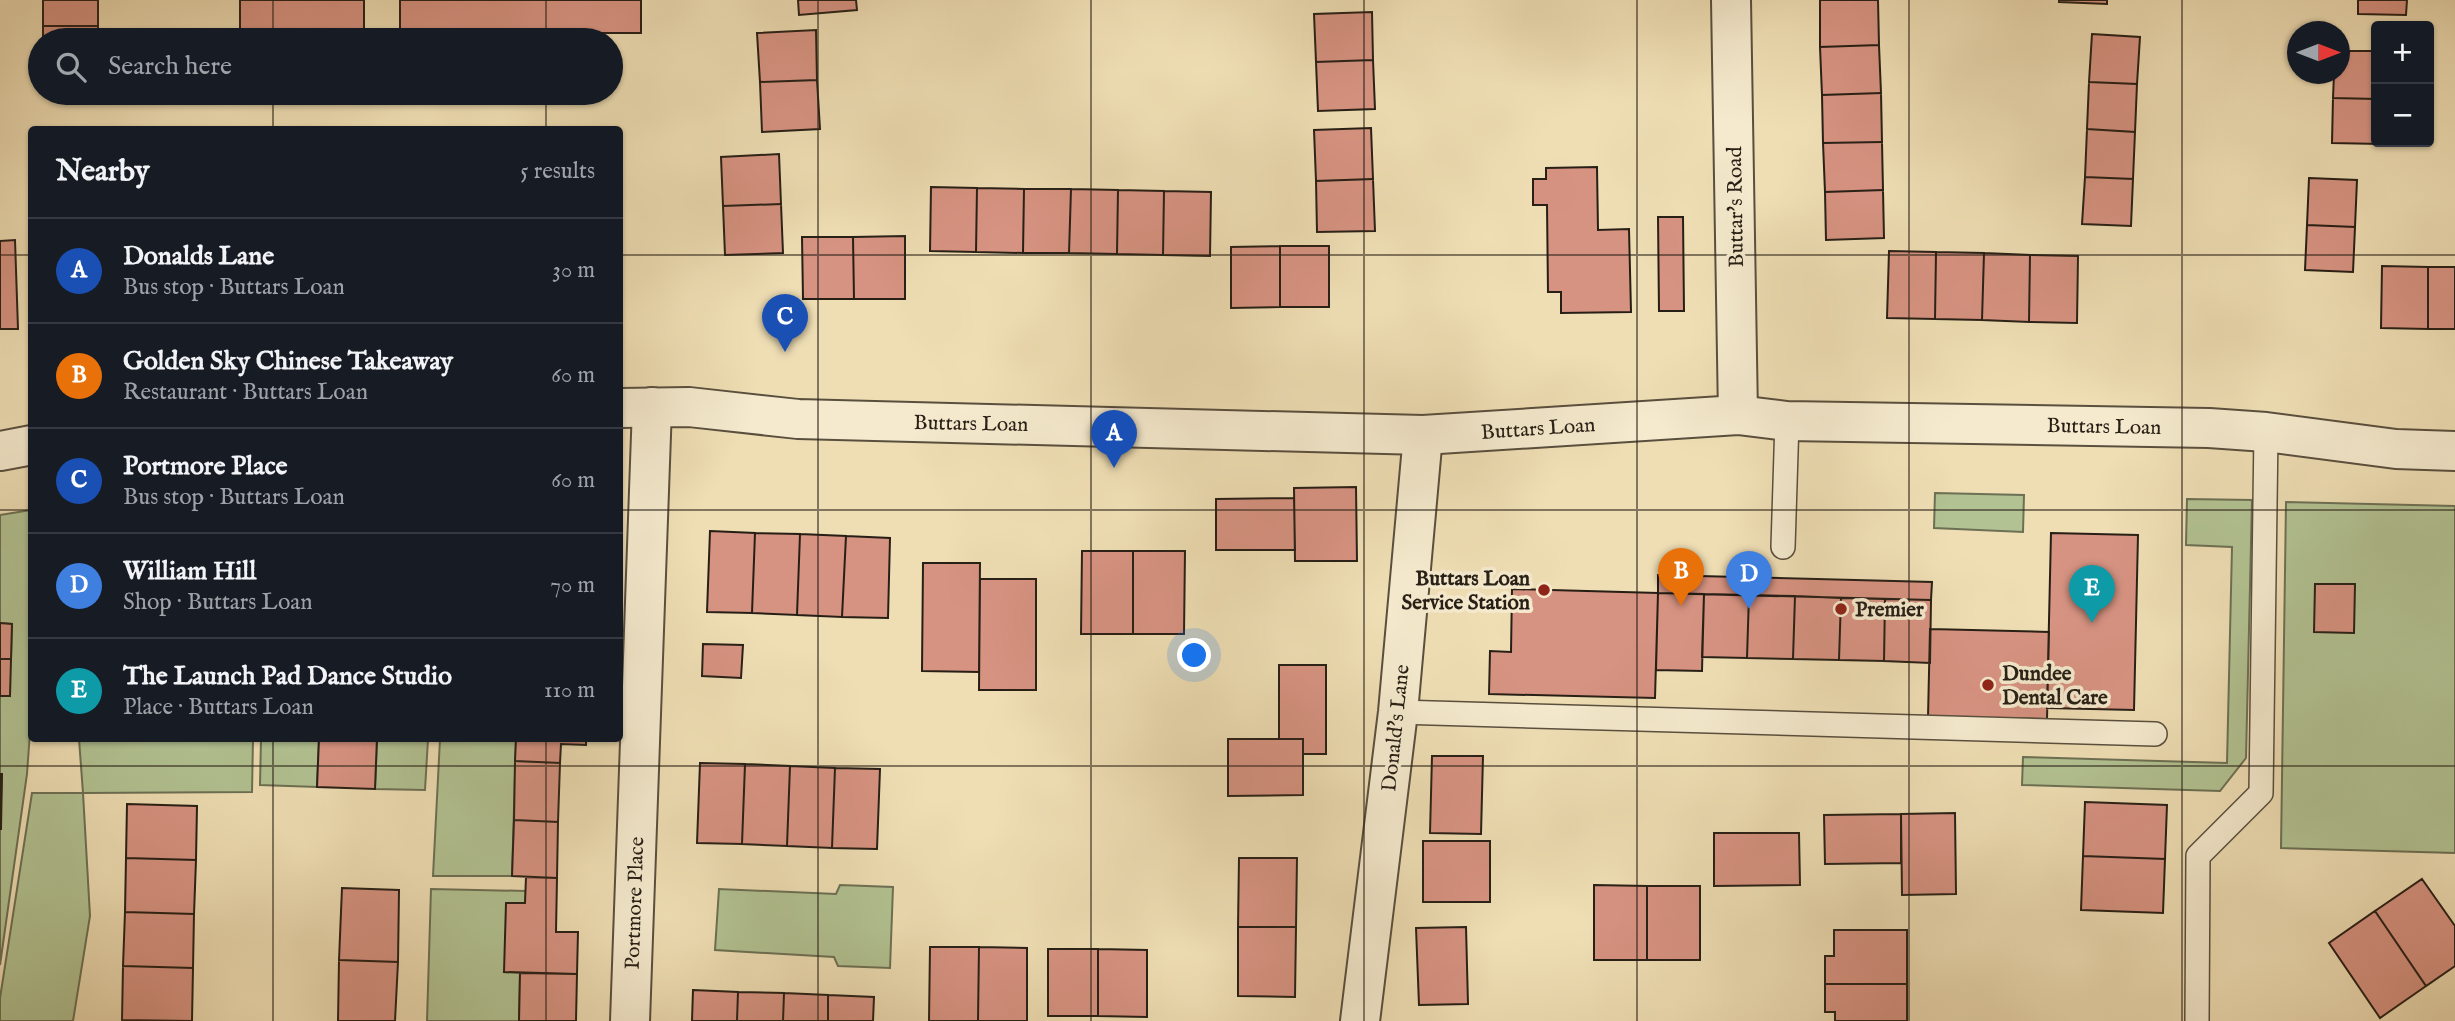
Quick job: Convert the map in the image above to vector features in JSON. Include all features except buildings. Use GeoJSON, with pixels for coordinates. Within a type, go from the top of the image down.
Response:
{"type":"FeatureCollection","features":[{"type":"Feature","properties":{"kind":"street","name":"Buttar's Road"},"geometry":{"type":"LineString","coordinates":[[1731,0],[1738,415]]}},
{"type":"Feature","properties":{"kind":"street","name":"Buttars Loan"},"geometry":{"type":"LineString","coordinates":[[636,407],[689,407],[798,419],[1423,435],[1738,415],[1787,421],[2197,428],[2266,432],[2396,449],[2455,451]]}},
{"type":"Feature","properties":{"kind":"street","name":"Portmore Place"},"geometry":{"type":"LineString","coordinates":[[630,1021],[636,407]]}},
{"type":"Feature","properties":{"kind":"street","name":"Donald's Lane"},"geometry":{"type":"LineString","coordinates":[[1360,1021],[1398,712],[1423,435]]}},
{"type":"Feature","properties":{"kind":"street"},"geometry":{"type":"LineString","coordinates":[[0,451],[28,445]]}},
{"type":"Feature","properties":{"kind":"lane"},"geometry":{"type":"LineString","coordinates":[[1783,547],[1787,421]]}},
{"type":"Feature","properties":{"kind":"lane"},"geometry":{"type":"LineString","coordinates":[[2197,1021],[2198,856],[2261,793],[2266,432]]}},
{"type":"Feature","properties":{"kind":"lane"},"geometry":{"type":"LineString","coordinates":[[1398,712],[2154,734]]}},
{"type":"Feature","properties":{"kind":"green space"},"geometry":{"type":"Polygon","coordinates":[[[1935,493],[2024,495],[2023,532],[1934,528],[1935,493]]]}},
{"type":"Feature","properties":{"kind":"green space"},"geometry":{"type":"Polygon","coordinates":[[[2187,499],[2252,500],[2246,758],[2220,791],[2022,785],[2023,757],[2227,763],[2232,547],[2186,545],[2187,499]]]}},
{"type":"Feature","properties":{"kind":"green space"},"geometry":{"type":"Polygon","coordinates":[[[2286,502],[2455,506],[2455,853],[2281,848],[2286,502]]]}},
{"type":"Feature","properties":{"kind":"green space"},"geometry":{"type":"Polygon","coordinates":[[[28,510],[29,742],[0,965],[0,696],[11,659],[12,624],[0,623],[0,515],[28,510]]]}},
{"type":"Feature","properties":{"kind":"green space"},"geometry":{"type":"Polygon","coordinates":[[[79,742],[253,742],[252,792],[83,793],[79,742]]]}},
{"type":"Feature","properties":{"kind":"green space"},"geometry":{"type":"Polygon","coordinates":[[[261,742],[319,742],[317,787],[260,785],[261,742]]]}},
{"type":"Feature","properties":{"kind":"green space"},"geometry":{"type":"Polygon","coordinates":[[[377,742],[428,742],[425,790],[375,789],[377,742]]]}},
{"type":"Feature","properties":{"kind":"green space"},"geometry":{"type":"Polygon","coordinates":[[[440,742],[516,742],[512,876],[433,876],[440,742]]]}},
{"type":"Feature","properties":{"kind":"green space"},"geometry":{"type":"Polygon","coordinates":[[[32,793],[83,793],[90,916],[73,1021],[0,1021],[0,998],[32,793]]]}},
{"type":"Feature","properties":{"kind":"green space"},"geometry":{"type":"Polygon","coordinates":[[[840,885],[893,887],[890,968],[838,966],[834,957],[715,950],[719,889],[836,894],[840,885]]]}},
{"type":"Feature","properties":{"kind":"green space"},"geometry":{"type":"Polygon","coordinates":[[[431,889],[526,891],[525,903],[504,972],[520,973],[519,1021],[427,1021],[431,889]]]}},
{"type":"Feature","properties":{"kind":"place","name":"Portmore Place"},"geometry":{"type":"Point","coordinates":[785,352]}},
{"type":"Feature","properties":{"kind":"place","name":"Donalds Lane"},"geometry":{"type":"Point","coordinates":[1114,468]}},
{"type":"Feature","properties":{"kind":"place","name":"Buttars Loan Service Station"},"geometry":{"type":"Point","coordinates":[1544,590]}},
{"type":"Feature","properties":{"kind":"place","name":"Golden Sky Chinese Takeaway"},"geometry":{"type":"Point","coordinates":[1681,606]}},
{"type":"Feature","properties":{"kind":"place","name":"William Hill"},"geometry":{"type":"Point","coordinates":[1749,609]}},
{"type":"Feature","properties":{"kind":"place","name":"Premier"},"geometry":{"type":"Point","coordinates":[1841,609]}},
{"type":"Feature","properties":{"kind":"place","name":"The Launch Pad Dance Studio"},"geometry":{"type":"Point","coordinates":[2092,623]}},
{"type":"Feature","properties":{"kind":"place","name":"Dundee Dental Care"},"geometry":{"type":"Point","coordinates":[1988,685]}}]}
